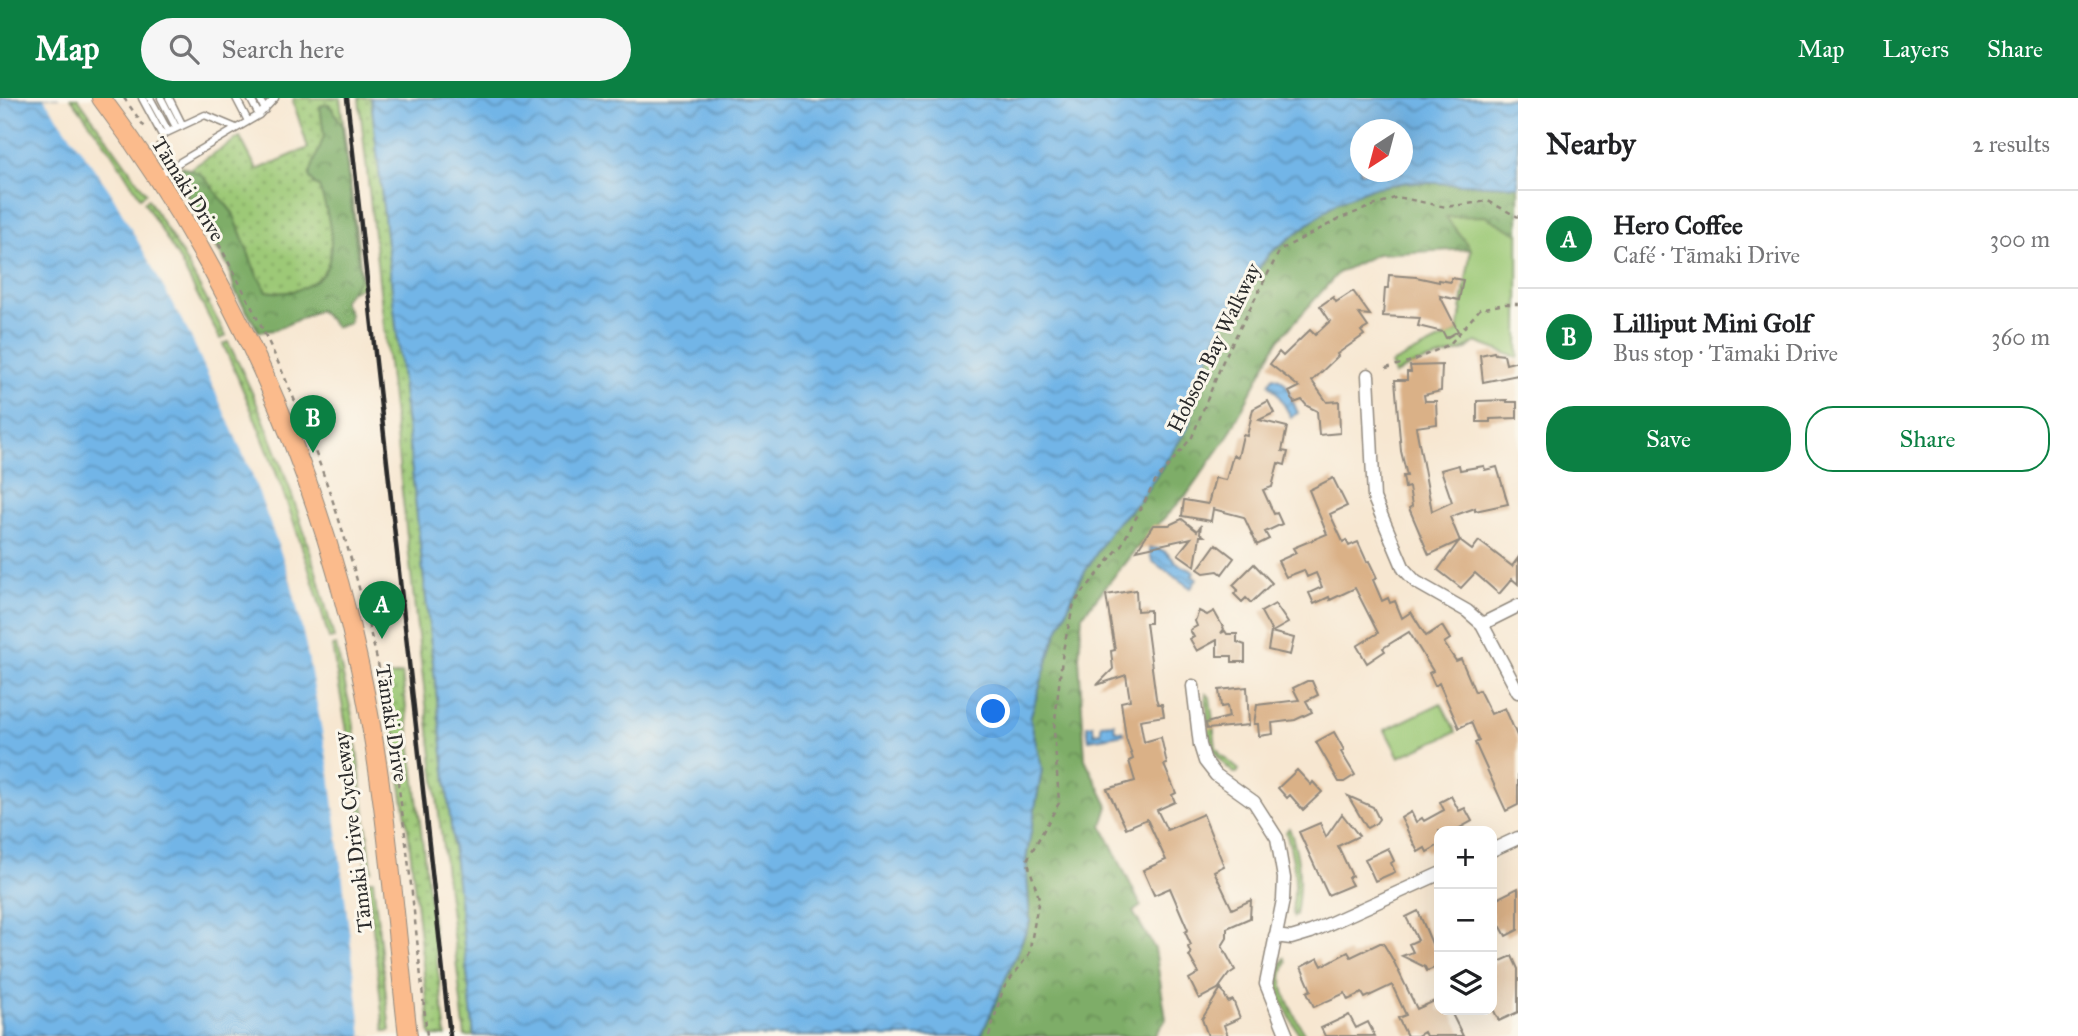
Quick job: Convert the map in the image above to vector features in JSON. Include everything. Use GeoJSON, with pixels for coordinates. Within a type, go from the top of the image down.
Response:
{"type":"FeatureCollection","features":[{"type":"Feature","properties":{"kind":"main road","name":"Tāmaki Drive"},"geometry":{"type":"LineString","coordinates":[[101,98],[156,176],[225,296],[270,388],[312,495],[341,586],[377,758],[408,1036]]}},
{"type":"Feature","properties":{"kind":"street"},"geometry":{"type":"LineString","coordinates":[[1368,375],[1374,498],[1404,569],[1416,582],[1467,611],[1482,624],[1518,692]]}},
{"type":"Feature","properties":{"kind":"street"},"geometry":{"type":"LineString","coordinates":[[1482,624],[1518,606]]}},
{"type":"Feature","properties":{"kind":"street"},"geometry":{"type":"LineString","coordinates":[[1193,686],[1199,745],[1205,761],[1216,775],[1254,802],[1277,838],[1284,889],[1266,984],[1287,1036]]}},
{"type":"Feature","properties":{"kind":"street"},"geometry":{"type":"LineString","coordinates":[[1497,848],[1518,838]]}},
{"type":"Feature","properties":{"kind":"street"},"geometry":{"type":"LineString","coordinates":[[1275,936],[1291,937],[1311,932],[1434,876]]}},
{"type":"Feature","properties":{"kind":"lane"},"geometry":{"type":"LineString","coordinates":[[142,98],[165,133]]}},
{"type":"Feature","properties":{"kind":"lane"},"geometry":{"type":"LineString","coordinates":[[150,98],[165,133]]}},
{"type":"Feature","properties":{"kind":"lane"},"geometry":{"type":"LineString","coordinates":[[161,98],[179,126]]}},
{"type":"Feature","properties":{"kind":"lane"},"geometry":{"type":"LineString","coordinates":[[169,98],[179,126]]}},
{"type":"Feature","properties":{"kind":"lane"},"geometry":{"type":"LineString","coordinates":[[236,98],[248,121]]}},
{"type":"Feature","properties":{"kind":"lane"},"geometry":{"type":"LineString","coordinates":[[250,98],[262,112]]}},
{"type":"Feature","properties":{"kind":"lane"},"geometry":{"type":"LineString","coordinates":[[259,98],[262,112]]}},
{"type":"Feature","properties":{"kind":"lane"},"geometry":{"type":"LineString","coordinates":[[156,176],[262,112],[275,98]]}},
{"type":"Feature","properties":{"kind":"lane"},"geometry":{"type":"LineString","coordinates":[[165,133],[205,115],[236,128]]}},
{"type":"Feature","properties":{"kind":"path","name":"Hobson Bay Walkway"},"geometry":{"type":"LineString","coordinates":[[989,1036],[1003,989],[1029,954],[1039,898],[1027,860],[1059,803],[1054,729],[1063,650],[1074,603],[1122,544],[1155,482],[1192,437],[1223,361],[1280,250],[1341,218],[1397,197],[1446,207],[1488,201],[1518,217]]}},
{"type":"Feature","properties":{"kind":"path"},"geometry":{"type":"LineString","coordinates":[[1387,368],[1412,361],[1450,344],[1480,309],[1518,304]]}},
{"type":"Feature","properties":{"kind":"green space"},"geometry":{"type":"Polygon","coordinates":[[[71,98],[78,98],[146,193],[140,197],[110,150],[71,98]]]}},
{"type":"Feature","properties":{"kind":"green space"},"geometry":{"type":"Polygon","coordinates":[[[294,98],[340,98],[363,286],[267,330],[182,174],[240,137],[257,170],[308,148],[294,98]]]}},
{"type":"Feature","properties":{"kind":"green space"},"geometry":{"type":"Polygon","coordinates":[[[359,98],[371,98],[474,1036],[465,1036],[359,98]]]}},
{"type":"Feature","properties":{"kind":"green space"},"geometry":{"type":"Polygon","coordinates":[[[329,104],[342,125],[360,278],[343,301],[350,314],[349,323],[336,327],[319,310],[275,330],[259,332],[235,291],[229,268],[176,181],[182,166],[202,175],[233,213],[256,273],[267,291],[289,292],[305,287],[323,274],[330,254],[326,208],[319,187],[309,176],[324,136],[320,106],[329,104]]]}},
{"type":"Feature","properties":{"kind":"green space"},"geometry":{"type":"Polygon","coordinates":[[[1407,182],[1518,186],[1518,357],[1476,342],[1466,350],[1436,358],[1433,345],[1458,331],[1471,249],[1377,254],[1338,273],[1277,342],[1227,438],[1188,493],[1144,539],[1082,616],[1079,657],[1085,759],[1108,806],[1102,826],[1141,906],[1133,912],[1155,949],[1166,1019],[1155,1036],[981,1036],[1030,922],[1026,860],[1042,769],[1030,718],[1053,643],[1078,583],[1112,528],[1139,501],[1188,428],[1212,344],[1233,305],[1269,254],[1337,202],[1371,188],[1407,182]]]}},
{"type":"Feature","properties":{"kind":"green space"},"geometry":{"type":"Polygon","coordinates":[[[148,199],[183,256],[226,336],[220,339],[179,259],[144,202],[148,199]]]}},
{"type":"Feature","properties":{"kind":"green space"},"geometry":{"type":"Polygon","coordinates":[[[1485,216],[1518,234],[1518,358],[1476,342],[1456,352],[1415,364],[1394,375],[1391,364],[1458,331],[1471,249],[1446,217],[1485,216]]]}},
{"type":"Feature","properties":{"kind":"green space"},"geometry":{"type":"Polygon","coordinates":[[[228,342],[276,450],[313,562],[334,638],[329,639],[282,489],[223,344],[228,342]]]}},
{"type":"Feature","properties":{"kind":"green space"},"geometry":{"type":"Polygon","coordinates":[[[336,645],[353,720],[372,870],[367,871],[358,794],[332,646],[336,645]]]}},
{"type":"Feature","properties":{"kind":"green space"},"geometry":{"type":"Polygon","coordinates":[[[402,674],[446,1036],[431,1036],[408,829],[384,677],[402,674]]]}},
{"type":"Feature","properties":{"kind":"green space"},"geometry":{"type":"Polygon","coordinates":[[[1206,694],[1210,697],[1216,747],[1220,754],[1239,770],[1237,773],[1224,764],[1212,747],[1206,694]]]}},
{"type":"Feature","properties":{"kind":"green space"},"geometry":{"type":"Polygon","coordinates":[[[1441,703],[1456,732],[1399,757],[1385,730],[1441,703]]]}},
{"type":"Feature","properties":{"kind":"green space"},"geometry":{"type":"Polygon","coordinates":[[[1289,828],[1299,871],[1298,904],[1294,917],[1294,870],[1286,832],[1289,828]]]}},
{"type":"Feature","properties":{"kind":"green space"},"geometry":{"type":"Polygon","coordinates":[[[368,880],[373,880],[390,1031],[384,1031],[368,880]]]}},
{"type":"Feature","properties":{"kind":"green space"},"geometry":{"type":"Polygon","coordinates":[[[1285,958],[1287,962],[1283,971],[1283,989],[1305,1035],[1302,1036],[1280,996],[1277,976],[1285,958]]]}},
{"type":"Feature","properties":{"kind":"water"},"geometry":{"type":"Polygon","coordinates":[[[0,98],[59,98],[231,394],[328,695],[371,1036],[0,1036],[0,98]]]}},
{"type":"Feature","properties":{"kind":"water"},"geometry":{"type":"Polygon","coordinates":[[[371,98],[1518,98],[1518,186],[1407,182],[1371,188],[1337,202],[1269,254],[1233,305],[1212,344],[1188,428],[1139,501],[1112,528],[1078,583],[1053,643],[1030,718],[1042,769],[1026,860],[1030,922],[981,1036],[474,1036],[371,98]]]}},
{"type":"Feature","properties":{"kind":"water"},"geometry":{"type":"Polygon","coordinates":[[[1273,377],[1287,386],[1298,413],[1291,417],[1269,384],[1273,377]]]}},
{"type":"Feature","properties":{"kind":"water"},"geometry":{"type":"Polygon","coordinates":[[[1149,548],[1164,551],[1178,564],[1194,572],[1192,576],[1197,579],[1191,588],[1152,561],[1149,548]]]}},
{"type":"Feature","properties":{"kind":"water"},"geometry":{"type":"Polygon","coordinates":[[[1114,723],[1115,731],[1123,731],[1124,734],[1089,740],[1087,726],[1093,725],[1094,733],[1101,732],[1101,724],[1114,723]]]}},
{"type":"Feature","properties":{"kind":"pier"},"geometry":{"type":"Polygon","coordinates":[[[44,98],[61,98],[110,166],[190,304],[234,393],[275,492],[302,576],[332,695],[374,1036],[362,1036],[330,774],[306,646],[282,556],[251,472],[191,337],[110,191],[44,98]]]}},
{"type":"Feature","properties":{"kind":"building"},"geometry":{"type":"Polygon","coordinates":[[[1389,275],[1439,282],[1451,282],[1451,278],[1463,280],[1459,300],[1440,296],[1458,331],[1446,338],[1443,332],[1418,326],[1420,318],[1383,316],[1389,275]]]}},
{"type":"Feature","properties":{"kind":"building"},"geometry":{"type":"Polygon","coordinates":[[[1353,291],[1370,315],[1359,314],[1368,327],[1361,331],[1364,335],[1337,354],[1312,381],[1327,402],[1339,401],[1340,433],[1319,435],[1317,411],[1302,400],[1294,403],[1289,392],[1299,387],[1270,364],[1279,352],[1283,356],[1310,330],[1315,335],[1330,321],[1320,306],[1333,297],[1336,302],[1353,291]]]}},
{"type":"Feature","properties":{"kind":"building"},"geometry":{"type":"Polygon","coordinates":[[[1494,352],[1504,355],[1506,364],[1518,361],[1518,375],[1483,382],[1480,355],[1494,352]]]}},
{"type":"Feature","properties":{"kind":"building"},"geometry":{"type":"Polygon","coordinates":[[[1442,365],[1441,391],[1424,395],[1425,401],[1436,401],[1437,424],[1416,427],[1432,511],[1452,502],[1441,470],[1459,465],[1460,470],[1497,467],[1508,504],[1475,511],[1475,508],[1450,517],[1460,541],[1472,550],[1479,541],[1512,566],[1518,558],[1518,584],[1512,579],[1499,594],[1475,573],[1461,588],[1438,570],[1459,541],[1429,555],[1409,508],[1412,506],[1409,487],[1405,488],[1403,476],[1407,476],[1401,451],[1395,380],[1407,380],[1407,372],[1411,372],[1410,366],[1442,365]]]}},
{"type":"Feature","properties":{"kind":"building"},"geometry":{"type":"Polygon","coordinates":[[[1268,401],[1274,413],[1259,420],[1287,427],[1282,451],[1288,452],[1285,465],[1278,463],[1272,487],[1263,490],[1274,514],[1277,513],[1282,524],[1265,532],[1269,539],[1257,545],[1244,517],[1213,509],[1211,521],[1182,516],[1184,500],[1208,504],[1215,478],[1226,480],[1233,455],[1238,457],[1243,435],[1247,436],[1253,409],[1268,401]]]}},
{"type":"Feature","properties":{"kind":"building"},"geometry":{"type":"Polygon","coordinates":[[[1477,401],[1517,402],[1517,418],[1477,422],[1477,401]]]}},
{"type":"Feature","properties":{"kind":"building"},"geometry":{"type":"Polygon","coordinates":[[[1333,478],[1347,506],[1330,514],[1343,542],[1346,540],[1349,546],[1358,542],[1377,578],[1373,580],[1382,601],[1388,598],[1390,603],[1395,601],[1402,618],[1411,612],[1426,636],[1442,626],[1450,639],[1444,643],[1456,661],[1461,659],[1475,692],[1479,690],[1491,714],[1505,708],[1518,738],[1518,805],[1506,811],[1475,743],[1479,741],[1471,722],[1459,728],[1439,683],[1435,686],[1429,673],[1433,671],[1409,632],[1383,648],[1385,651],[1367,663],[1357,646],[1378,633],[1355,588],[1314,604],[1309,593],[1322,587],[1316,573],[1307,577],[1304,570],[1286,577],[1278,561],[1296,553],[1293,548],[1327,534],[1309,490],[1333,478]]]}},
{"type":"Feature","properties":{"kind":"building"},"geometry":{"type":"Polygon","coordinates":[[[1182,519],[1197,531],[1201,525],[1200,533],[1204,536],[1200,536],[1195,566],[1178,554],[1191,538],[1137,550],[1153,525],[1169,525],[1182,519]]]}},
{"type":"Feature","properties":{"kind":"building"},"geometry":{"type":"Polygon","coordinates":[[[1216,544],[1234,558],[1222,574],[1218,571],[1204,573],[1198,569],[1216,544]]]}},
{"type":"Feature","properties":{"kind":"building"},"geometry":{"type":"Polygon","coordinates":[[[1254,564],[1272,583],[1251,603],[1246,598],[1242,602],[1234,594],[1238,590],[1233,585],[1254,564]]]}},
{"type":"Feature","properties":{"kind":"building"},"geometry":{"type":"Polygon","coordinates":[[[1136,590],[1137,611],[1150,610],[1150,623],[1146,623],[1156,698],[1158,704],[1162,704],[1164,716],[1140,720],[1144,742],[1161,737],[1167,764],[1164,765],[1176,793],[1172,795],[1175,802],[1157,810],[1167,830],[1203,814],[1224,866],[1214,871],[1232,909],[1251,900],[1250,918],[1227,928],[1227,938],[1222,946],[1235,970],[1218,989],[1199,999],[1189,979],[1199,973],[1189,956],[1191,954],[1188,947],[1191,945],[1185,932],[1188,930],[1170,888],[1154,895],[1143,870],[1166,860],[1147,819],[1126,828],[1107,789],[1135,781],[1129,761],[1133,759],[1126,738],[1121,702],[1130,700],[1126,675],[1097,685],[1113,669],[1111,651],[1115,650],[1106,595],[1136,590]]]}},
{"type":"Feature","properties":{"kind":"building"},"geometry":{"type":"Polygon","coordinates":[[[1275,604],[1288,623],[1272,632],[1261,612],[1275,604]]]}},
{"type":"Feature","properties":{"kind":"building"},"geometry":{"type":"Polygon","coordinates":[[[1199,611],[1207,615],[1214,611],[1224,629],[1221,633],[1225,631],[1227,634],[1237,634],[1237,642],[1245,645],[1245,662],[1232,662],[1232,656],[1217,656],[1217,640],[1197,651],[1190,639],[1194,637],[1190,630],[1197,626],[1195,621],[1199,611]]]}},
{"type":"Feature","properties":{"kind":"building"},"geometry":{"type":"Polygon","coordinates":[[[1271,632],[1294,638],[1290,655],[1268,650],[1271,632]]]}},
{"type":"Feature","properties":{"kind":"building"},"geometry":{"type":"Polygon","coordinates":[[[1312,681],[1318,695],[1306,701],[1312,712],[1295,720],[1272,723],[1273,734],[1259,736],[1258,724],[1254,724],[1257,705],[1299,700],[1293,688],[1312,681]]]}},
{"type":"Feature","properties":{"kind":"building"},"geometry":{"type":"Polygon","coordinates":[[[1247,687],[1249,725],[1207,729],[1206,723],[1229,717],[1227,706],[1221,707],[1219,690],[1247,687]]]}},
{"type":"Feature","properties":{"kind":"building"},"geometry":{"type":"Polygon","coordinates":[[[1334,732],[1344,750],[1341,752],[1355,775],[1344,782],[1339,782],[1316,742],[1334,732]]]}},
{"type":"Feature","properties":{"kind":"building"},"geometry":{"type":"Polygon","coordinates":[[[1297,770],[1322,792],[1303,810],[1290,795],[1287,798],[1278,788],[1297,770]]]}},
{"type":"Feature","properties":{"kind":"building"},"geometry":{"type":"Polygon","coordinates":[[[1348,796],[1373,807],[1379,819],[1376,823],[1367,828],[1348,796]]]}},
{"type":"Feature","properties":{"kind":"building"},"geometry":{"type":"Polygon","coordinates":[[[1451,796],[1459,811],[1465,808],[1472,821],[1463,826],[1434,826],[1434,848],[1427,852],[1425,848],[1418,852],[1401,818],[1411,812],[1416,822],[1422,818],[1424,821],[1444,810],[1440,802],[1451,796]]]}},
{"type":"Feature","properties":{"kind":"building"},"geometry":{"type":"Polygon","coordinates":[[[1342,814],[1359,836],[1338,846],[1352,876],[1348,878],[1352,885],[1328,895],[1299,832],[1320,823],[1326,837],[1342,814]]]}},
{"type":"Feature","properties":{"kind":"building"},"geometry":{"type":"Polygon","coordinates":[[[1388,848],[1394,861],[1391,863],[1395,872],[1375,881],[1365,859],[1388,848]]]}},
{"type":"Feature","properties":{"kind":"building"},"geometry":{"type":"Polygon","coordinates":[[[1518,888],[1518,930],[1506,936],[1501,927],[1497,929],[1497,898],[1518,888]]]}},
{"type":"Feature","properties":{"kind":"building"},"geometry":{"type":"Polygon","coordinates":[[[1418,911],[1434,948],[1434,968],[1427,971],[1425,967],[1402,956],[1413,952],[1409,944],[1418,940],[1406,917],[1418,911]]]}},
{"type":"Feature","properties":{"kind":"building"},"geometry":{"type":"Polygon","coordinates":[[[1383,943],[1417,1009],[1434,1001],[1434,1015],[1452,1015],[1463,1036],[1426,1036],[1424,1032],[1417,1036],[1407,1036],[1398,1018],[1406,1015],[1392,985],[1365,998],[1362,993],[1348,1000],[1345,993],[1314,1007],[1307,992],[1311,990],[1301,967],[1318,958],[1322,966],[1348,952],[1351,957],[1383,943]]]}},
{"type":"Feature","properties":{"kind":"building"},"geometry":{"type":"Polygon","coordinates":[[[1512,956],[1518,969],[1518,1012],[1499,1021],[1496,1015],[1497,963],[1512,956]]]}},
{"type":"Feature","properties":{"kind":"building"},"geometry":{"type":"Polygon","coordinates":[[[1221,988],[1228,1002],[1233,1000],[1240,1018],[1224,1025],[1228,1036],[1208,1036],[1202,1019],[1221,988]]]}},
{"type":"Feature","properties":{"kind":"building"},"geometry":{"type":"Polygon","coordinates":[[[1349,1015],[1356,1028],[1368,1022],[1375,1036],[1325,1036],[1321,1028],[1349,1015]]]}},
{"type":"Feature","properties":{"kind":"railway"},"geometry":{"type":"LineString","coordinates":[[347,98],[450,1036]]}},
{"type":"Feature","properties":{"kind":"place","name":"Lilliput Mini Golf"},"geometry":{"type":"Point","coordinates":[313,453]}},
{"type":"Feature","properties":{"kind":"place","name":"Hero Coffee"},"geometry":{"type":"Point","coordinates":[382,639]}}]}
